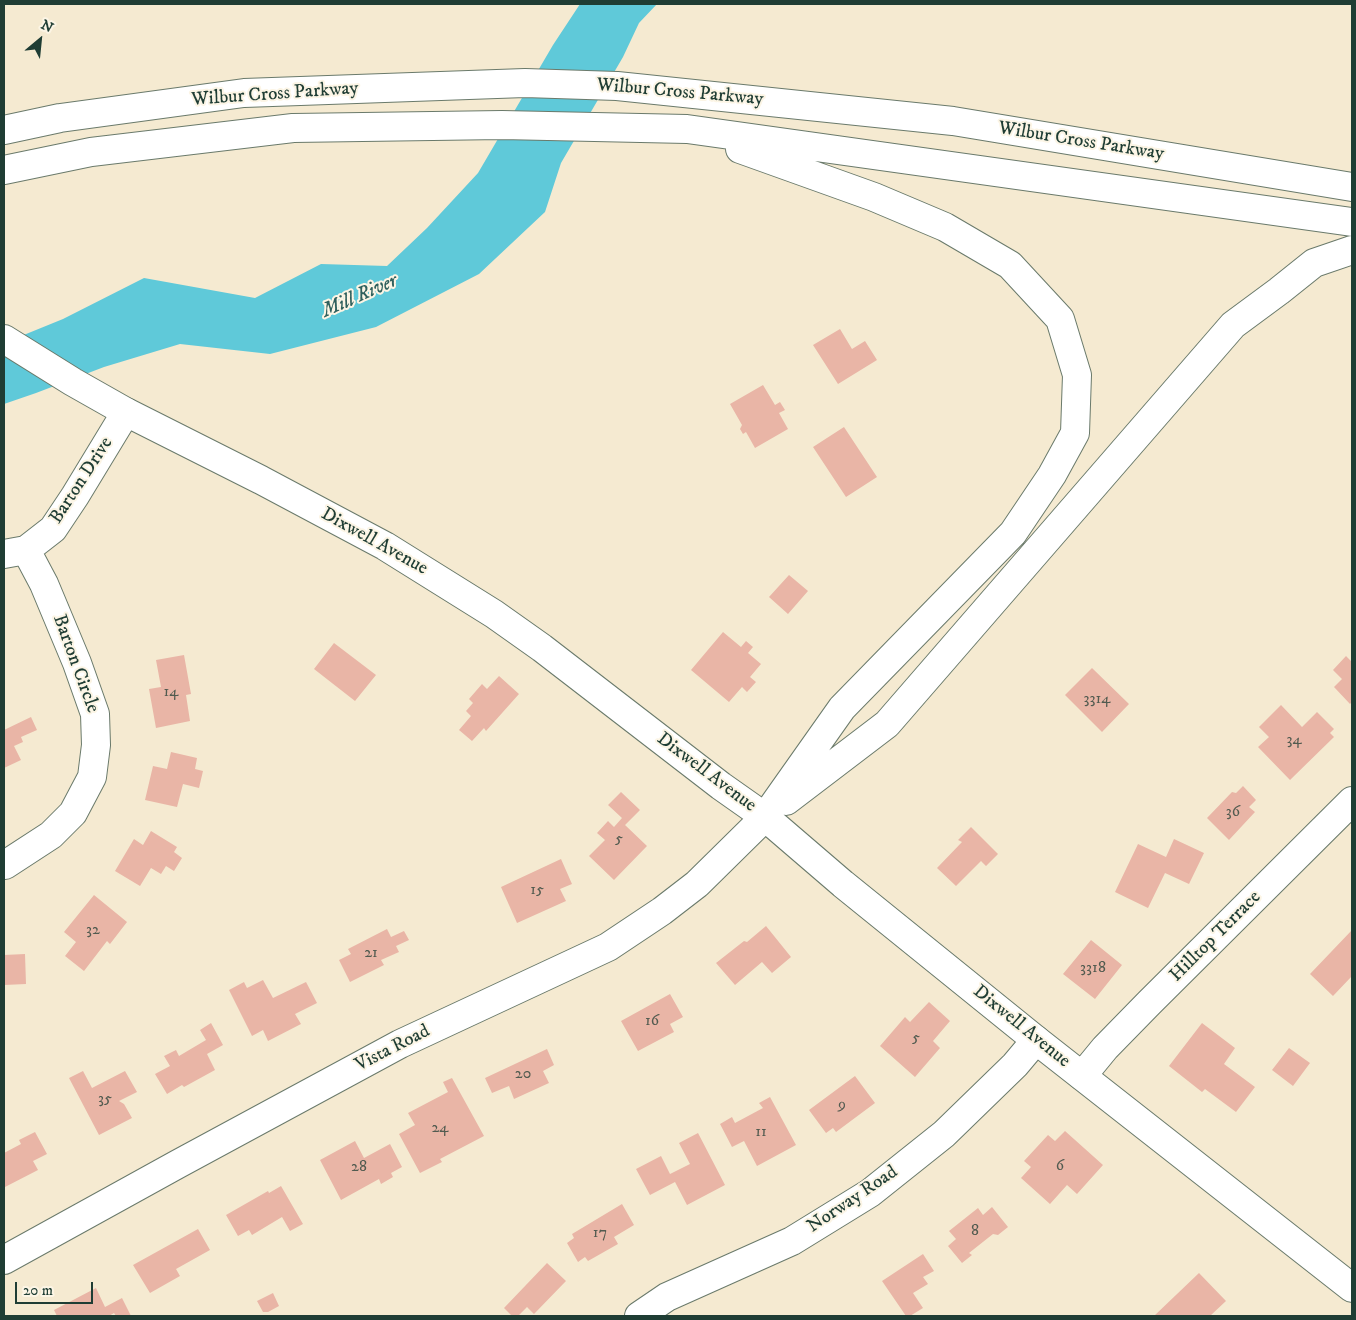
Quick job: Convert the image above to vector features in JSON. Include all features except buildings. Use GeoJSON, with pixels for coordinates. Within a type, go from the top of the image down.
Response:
{"type":"FeatureCollection","features":[{"type":"Feature","properties":{"kind":"main road","name":"Wilbur Cross Parkway"},"geometry":{"type":"LineString","coordinates":[[4,130],[60,118],[244,93],[525,83],[617,86],[953,121],[1352,187]]}},
{"type":"Feature","properties":{"kind":"main road","name":"Wilbur Cross Parkway"},"geometry":{"type":"LineString","coordinates":[[4,170],[91,152],[293,128],[502,125],[687,130],[1352,222]]}},
{"type":"Feature","properties":{"kind":"main road"},"geometry":{"type":"LineString","coordinates":[[687,130],[874,197],[918,215],[944,227],[1010,265],[1060,319],[1077,375],[1075,433],[1052,475],[1013,533],[842,708],[765,817]]}},
{"type":"Feature","properties":{"kind":"main road"},"geometry":{"type":"LineString","coordinates":[[765,817],[887,724],[1233,325],[1280,291],[1314,263],[1352,250]]}},
{"type":"Feature","properties":{"kind":"main road","name":"Dixwell Avenue"},"geometry":{"type":"LineString","coordinates":[[4,339],[126,412],[261,480],[385,546],[462,593],[542,648],[721,786],[765,817],[843,884],[1036,1040],[1352,1288]]}},
{"type":"Feature","properties":{"kind":"main road","name":"Barton Drive"},"geometry":{"type":"LineString","coordinates":[[15,552],[53,529],[126,412]]}},
{"type":"Feature","properties":{"kind":"main road","name":"Barton Circle"},"geometry":{"type":"LineString","coordinates":[[5,865],[51,835],[73,814],[92,777],[96,745],[95,714],[77,663],[44,584],[15,552]]}},
{"type":"Feature","properties":{"kind":"main road","name":"Hilltop Terrace"},"geometry":{"type":"LineString","coordinates":[[1082,1076],[1105,1048],[1149,1003],[1352,802]]}},
{"type":"Feature","properties":{"kind":"main road","name":"Vista Road"},"geometry":{"type":"LineString","coordinates":[[4,1260],[169,1168],[400,1044],[608,947],[662,911],[696,884],[765,817]]}},
{"type":"Feature","properties":{"kind":"main road","name":"Norway Road"},"geometry":{"type":"LineString","coordinates":[[638,1316],[667,1297],[792,1240],[870,1193],[944,1134],[1015,1064],[1036,1040]]}},
{"type":"Feature","properties":{"kind":"water","name":"Mill River"},"geometry":{"type":"Polygon","coordinates":[[[580,4],[657,4],[639,23],[623,57],[561,163],[545,212],[479,274],[376,327],[270,354],[180,344],[104,367],[4,404],[4,343],[63,319],[144,278],[255,298],[321,264],[387,266],[427,228],[478,173],[553,45],[580,4]]]}}]}
